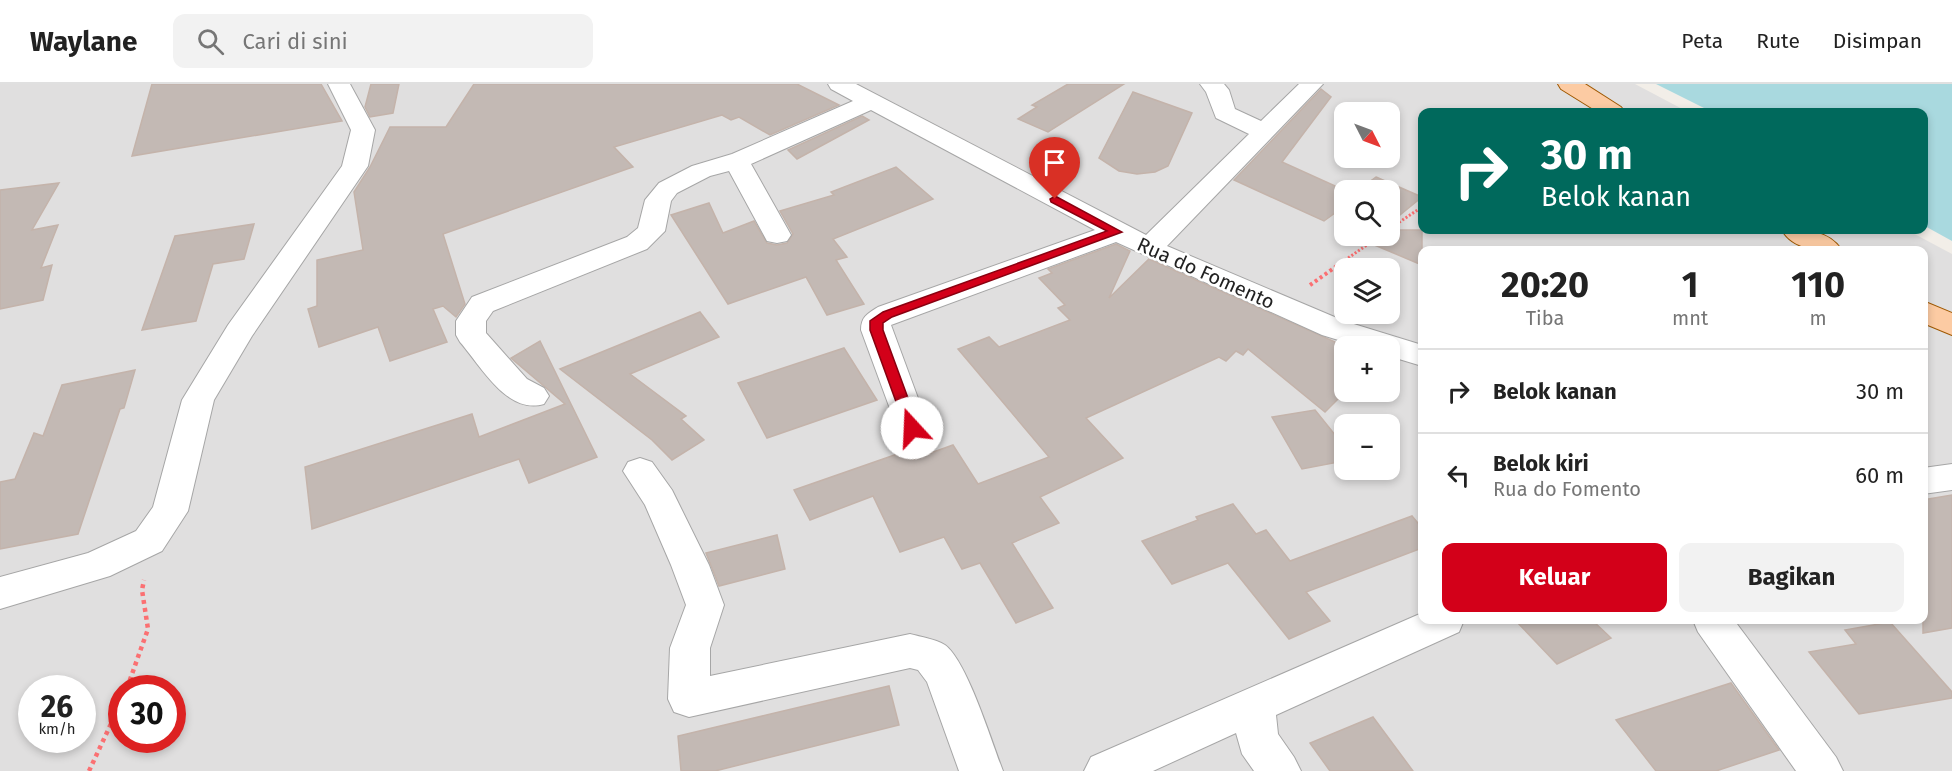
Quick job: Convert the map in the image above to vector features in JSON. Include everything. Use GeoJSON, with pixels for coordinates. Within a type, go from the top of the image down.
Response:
{"type":"FeatureCollection","features":[{"type":"Feature","properties":{"kind":"main road"},"geometry":{"type":"LineString","coordinates":[[1569,84],[1607,108]]}},
{"type":"Feature","properties":{"kind":"main road"},"geometry":{"type":"LineString","coordinates":[[1802,234],[1821,246]]}},
{"type":"Feature","properties":{"kind":"main road"},"geometry":{"type":"LineString","coordinates":[[1928,313],[1952,325]]}},
{"type":"Feature","properties":{"kind":"street"},"geometry":{"type":"LineString","coordinates":[[0,593],[97,565],[149,541],[170,511],[198,400],[239,332],[355,166],[363,130],[339,84]]}},
{"type":"Feature","properties":{"kind":"street","name":"Rua do Fomento"},"geometry":{"type":"LineString","coordinates":[[839,84],[1149,248],[1333,328],[1418,355]]}},
{"type":"Feature","properties":{"kind":"street"},"geometry":{"type":"LineString","coordinates":[[1211,84],[1217,90],[1224,113],[1264,132]]}},
{"type":"Feature","properties":{"kind":"street"},"geometry":{"type":"LineString","coordinates":[[1149,248],[1312,84]]}},
{"type":"Feature","properties":{"kind":"street"},"geometry":{"type":"LineString","coordinates":[[533,396],[516,387],[471,335],[471,321],[482,304],[637,243],[651,231],[658,200],[668,188],[701,171],[741,159],[870,102]]}},
{"type":"Feature","properties":{"kind":"street"},"geometry":{"type":"LineString","coordinates":[[741,159],[738,164],[777,235]]}},
{"type":"Feature","properties":{"kind":"street"},"geometry":{"type":"LineString","coordinates":[[912,428],[876,330],[876,321],[1117,232]]}},
{"type":"Feature","properties":{"kind":"street"},"geometry":{"type":"LineString","coordinates":[[640,471],[660,501],[690,565],[705,605],[690,648],[689,699],[910,651],[931,657],[944,673],[981,771]]}},
{"type":"Feature","properties":{"kind":"street"},"geometry":{"type":"LineString","coordinates":[[1928,480],[1952,477]]}},
{"type":"Feature","properties":{"kind":"street"},"geometry":{"type":"LineString","coordinates":[[1106,771],[1435,624]]}},
{"type":"Feature","properties":{"kind":"street"},"geometry":{"type":"LineString","coordinates":[[1715,624],[1821,771]]}},
{"type":"Feature","properties":{"kind":"street"},"geometry":{"type":"LineString","coordinates":[[1255,704],[1257,740],[1279,771]]}},
{"type":"Feature","properties":{"kind":"path"},"geometry":{"type":"LineString","coordinates":[[1400,222],[1418,210]]}},
{"type":"Feature","properties":{"kind":"path"},"geometry":{"type":"LineString","coordinates":[[1280,306],[1366,246]]}},
{"type":"Feature","properties":{"kind":"path"},"geometry":{"type":"LineString","coordinates":[[134,675],[148,629],[142,590],[149,541]]}},
{"type":"Feature","properties":{"kind":"path"},"geometry":{"type":"LineString","coordinates":[[89,771],[108,730]]}},
{"type":"Feature","properties":{"kind":"shaded area"},"geometry":{"type":"Polygon","coordinates":[[[0,84],[1635,84],[1680,108],[1418,108],[1418,234],[1914,234],[1952,254],[1952,771],[0,771],[0,84]]]}},
{"type":"Feature","properties":{"kind":"water"},"geometry":{"type":"Polygon","coordinates":[[[1656,84],[1952,84],[1952,241],[1928,228],[1928,108],[1704,108],[1656,84]]]}},
{"type":"Feature","properties":{"kind":"building"},"geometry":{"type":"Polygon","coordinates":[[[152,84],[321,84],[342,121],[132,156],[152,84]]]}},
{"type":"Feature","properties":{"kind":"building"},"geometry":{"type":"Polygon","coordinates":[[[371,84],[399,84],[393,113],[370,117],[365,107],[371,84]]]}},
{"type":"Feature","properties":{"kind":"building"},"geometry":{"type":"Polygon","coordinates":[[[474,84],[797,84],[839,105],[770,135],[739,117],[731,120],[722,115],[614,147],[633,167],[443,234],[465,304],[456,317],[443,306],[433,309],[447,342],[390,361],[378,327],[319,347],[308,309],[317,306],[317,260],[363,250],[354,192],[370,167],[390,127],[446,127],[474,84]]]}},
{"type":"Feature","properties":{"kind":"building"},"geometry":{"type":"Polygon","coordinates":[[[1068,84],[1124,84],[1048,132],[1018,119],[1037,107],[1032,105],[1068,84]]]}},
{"type":"Feature","properties":{"kind":"building"},"geometry":{"type":"Polygon","coordinates":[[[1321,89],[1331,97],[1282,162],[1334,185],[1334,214],[1324,221],[1234,180],[1321,89]]]}},
{"type":"Feature","properties":{"kind":"building"},"geometry":{"type":"Polygon","coordinates":[[[1133,92],[1192,113],[1168,166],[1155,172],[1137,174],[1119,171],[1099,158],[1133,92]]]}},
{"type":"Feature","properties":{"kind":"building"},"geometry":{"type":"Polygon","coordinates":[[[862,116],[869,120],[797,159],[788,150],[862,116]]]}},
{"type":"Feature","properties":{"kind":"building"},"geometry":{"type":"Polygon","coordinates":[[[896,167],[933,199],[833,239],[847,257],[836,260],[864,304],[827,315],[806,277],[728,304],[671,215],[709,203],[723,233],[754,221],[767,243],[777,245],[787,243],[793,234],[780,211],[834,195],[831,192],[896,167]]]}},
{"type":"Feature","properties":{"kind":"building"},"geometry":{"type":"Polygon","coordinates":[[[59,183],[32,230],[58,225],[41,268],[52,265],[43,300],[0,309],[0,190],[59,183]]]}},
{"type":"Feature","properties":{"kind":"building"},"geometry":{"type":"Polygon","coordinates":[[[1400,187],[1418,195],[1418,200],[1400,215],[1400,187]]]}},
{"type":"Feature","properties":{"kind":"building"},"geometry":{"type":"Polygon","coordinates":[[[254,224],[244,259],[213,264],[196,321],[142,330],[175,236],[254,224]]]}},
{"type":"Feature","properties":{"kind":"building"},"geometry":{"type":"Polygon","coordinates":[[[1400,230],[1418,230],[1418,234],[1422,234],[1422,246],[1418,246],[1418,263],[1377,246],[1400,246],[1400,230]]]}},
{"type":"Feature","properties":{"kind":"building"},"geometry":{"type":"Polygon","coordinates":[[[1116,244],[1130,251],[1109,298],[1149,259],[1334,342],[1335,402],[1325,412],[1248,349],[1243,355],[1236,351],[1226,361],[1219,357],[1086,418],[1123,458],[1040,497],[1059,523],[1012,543],[1053,608],[1016,623],[980,563],[962,569],[944,537],[900,552],[873,496],[810,520],[794,490],[909,450],[914,459],[953,445],[978,484],[1049,457],[958,349],[989,337],[999,347],[1070,320],[1058,308],[1065,305],[1039,278],[1052,273],[1048,269],[1116,244]]]}},
{"type":"Feature","properties":{"kind":"building"},"geometry":{"type":"Polygon","coordinates":[[[700,312],[719,337],[630,374],[686,416],[681,419],[704,440],[672,460],[652,440],[560,369],[700,312]]]}},
{"type":"Feature","properties":{"kind":"building"},"geometry":{"type":"Polygon","coordinates":[[[540,341],[597,457],[529,483],[519,459],[312,529],[305,467],[472,414],[479,437],[565,404],[511,358],[540,341]]]}},
{"type":"Feature","properties":{"kind":"building"},"geometry":{"type":"Polygon","coordinates":[[[844,348],[877,400],[767,438],[738,383],[844,348]]]}},
{"type":"Feature","properties":{"kind":"building"},"geometry":{"type":"Polygon","coordinates":[[[135,370],[124,408],[120,409],[78,534],[0,549],[0,482],[15,479],[34,433],[43,436],[62,385],[135,370]]]}},
{"type":"Feature","properties":{"kind":"building"},"geometry":{"type":"Polygon","coordinates":[[[1315,410],[1334,434],[1334,463],[1302,469],[1272,417],[1315,410]]]}},
{"type":"Feature","properties":{"kind":"building"},"geometry":{"type":"Polygon","coordinates":[[[1952,495],[1952,628],[1923,633],[1923,624],[1928,624],[1928,499],[1952,495]]]}},
{"type":"Feature","properties":{"kind":"building"},"geometry":{"type":"Polygon","coordinates":[[[1233,504],[1256,534],[1266,530],[1290,561],[1412,516],[1418,523],[1418,550],[1306,592],[1330,621],[1289,639],[1228,563],[1172,584],[1142,541],[1198,520],[1196,517],[1233,504]]]}},
{"type":"Feature","properties":{"kind":"building"},"geometry":{"type":"Polygon","coordinates":[[[777,535],[785,569],[719,586],[706,553],[777,535]]]}},
{"type":"Feature","properties":{"kind":"building"},"geometry":{"type":"Polygon","coordinates":[[[1519,624],[1596,624],[1611,638],[1557,664],[1519,624]]]}},
{"type":"Feature","properties":{"kind":"building"},"geometry":{"type":"Polygon","coordinates":[[[1892,624],[1952,692],[1952,698],[1859,714],[1809,652],[1856,644],[1845,630],[1892,624]]]}},
{"type":"Feature","properties":{"kind":"building"},"geometry":{"type":"Polygon","coordinates":[[[1731,683],[1779,750],[1716,771],[1656,771],[1616,720],[1731,683]]]}},
{"type":"Feature","properties":{"kind":"building"},"geometry":{"type":"Polygon","coordinates":[[[889,686],[899,725],[715,771],[681,771],[678,736],[889,686]]]}},
{"type":"Feature","properties":{"kind":"building"},"geometry":{"type":"Polygon","coordinates":[[[1373,717],[1413,771],[1330,771],[1310,743],[1373,717]]]}},
{"type":"Feature","properties":{"kind":"route"},"geometry":{"type":"LineString","coordinates":[[912,428],[876,330],[876,321],[1117,232],[1055,199]]}}]}
